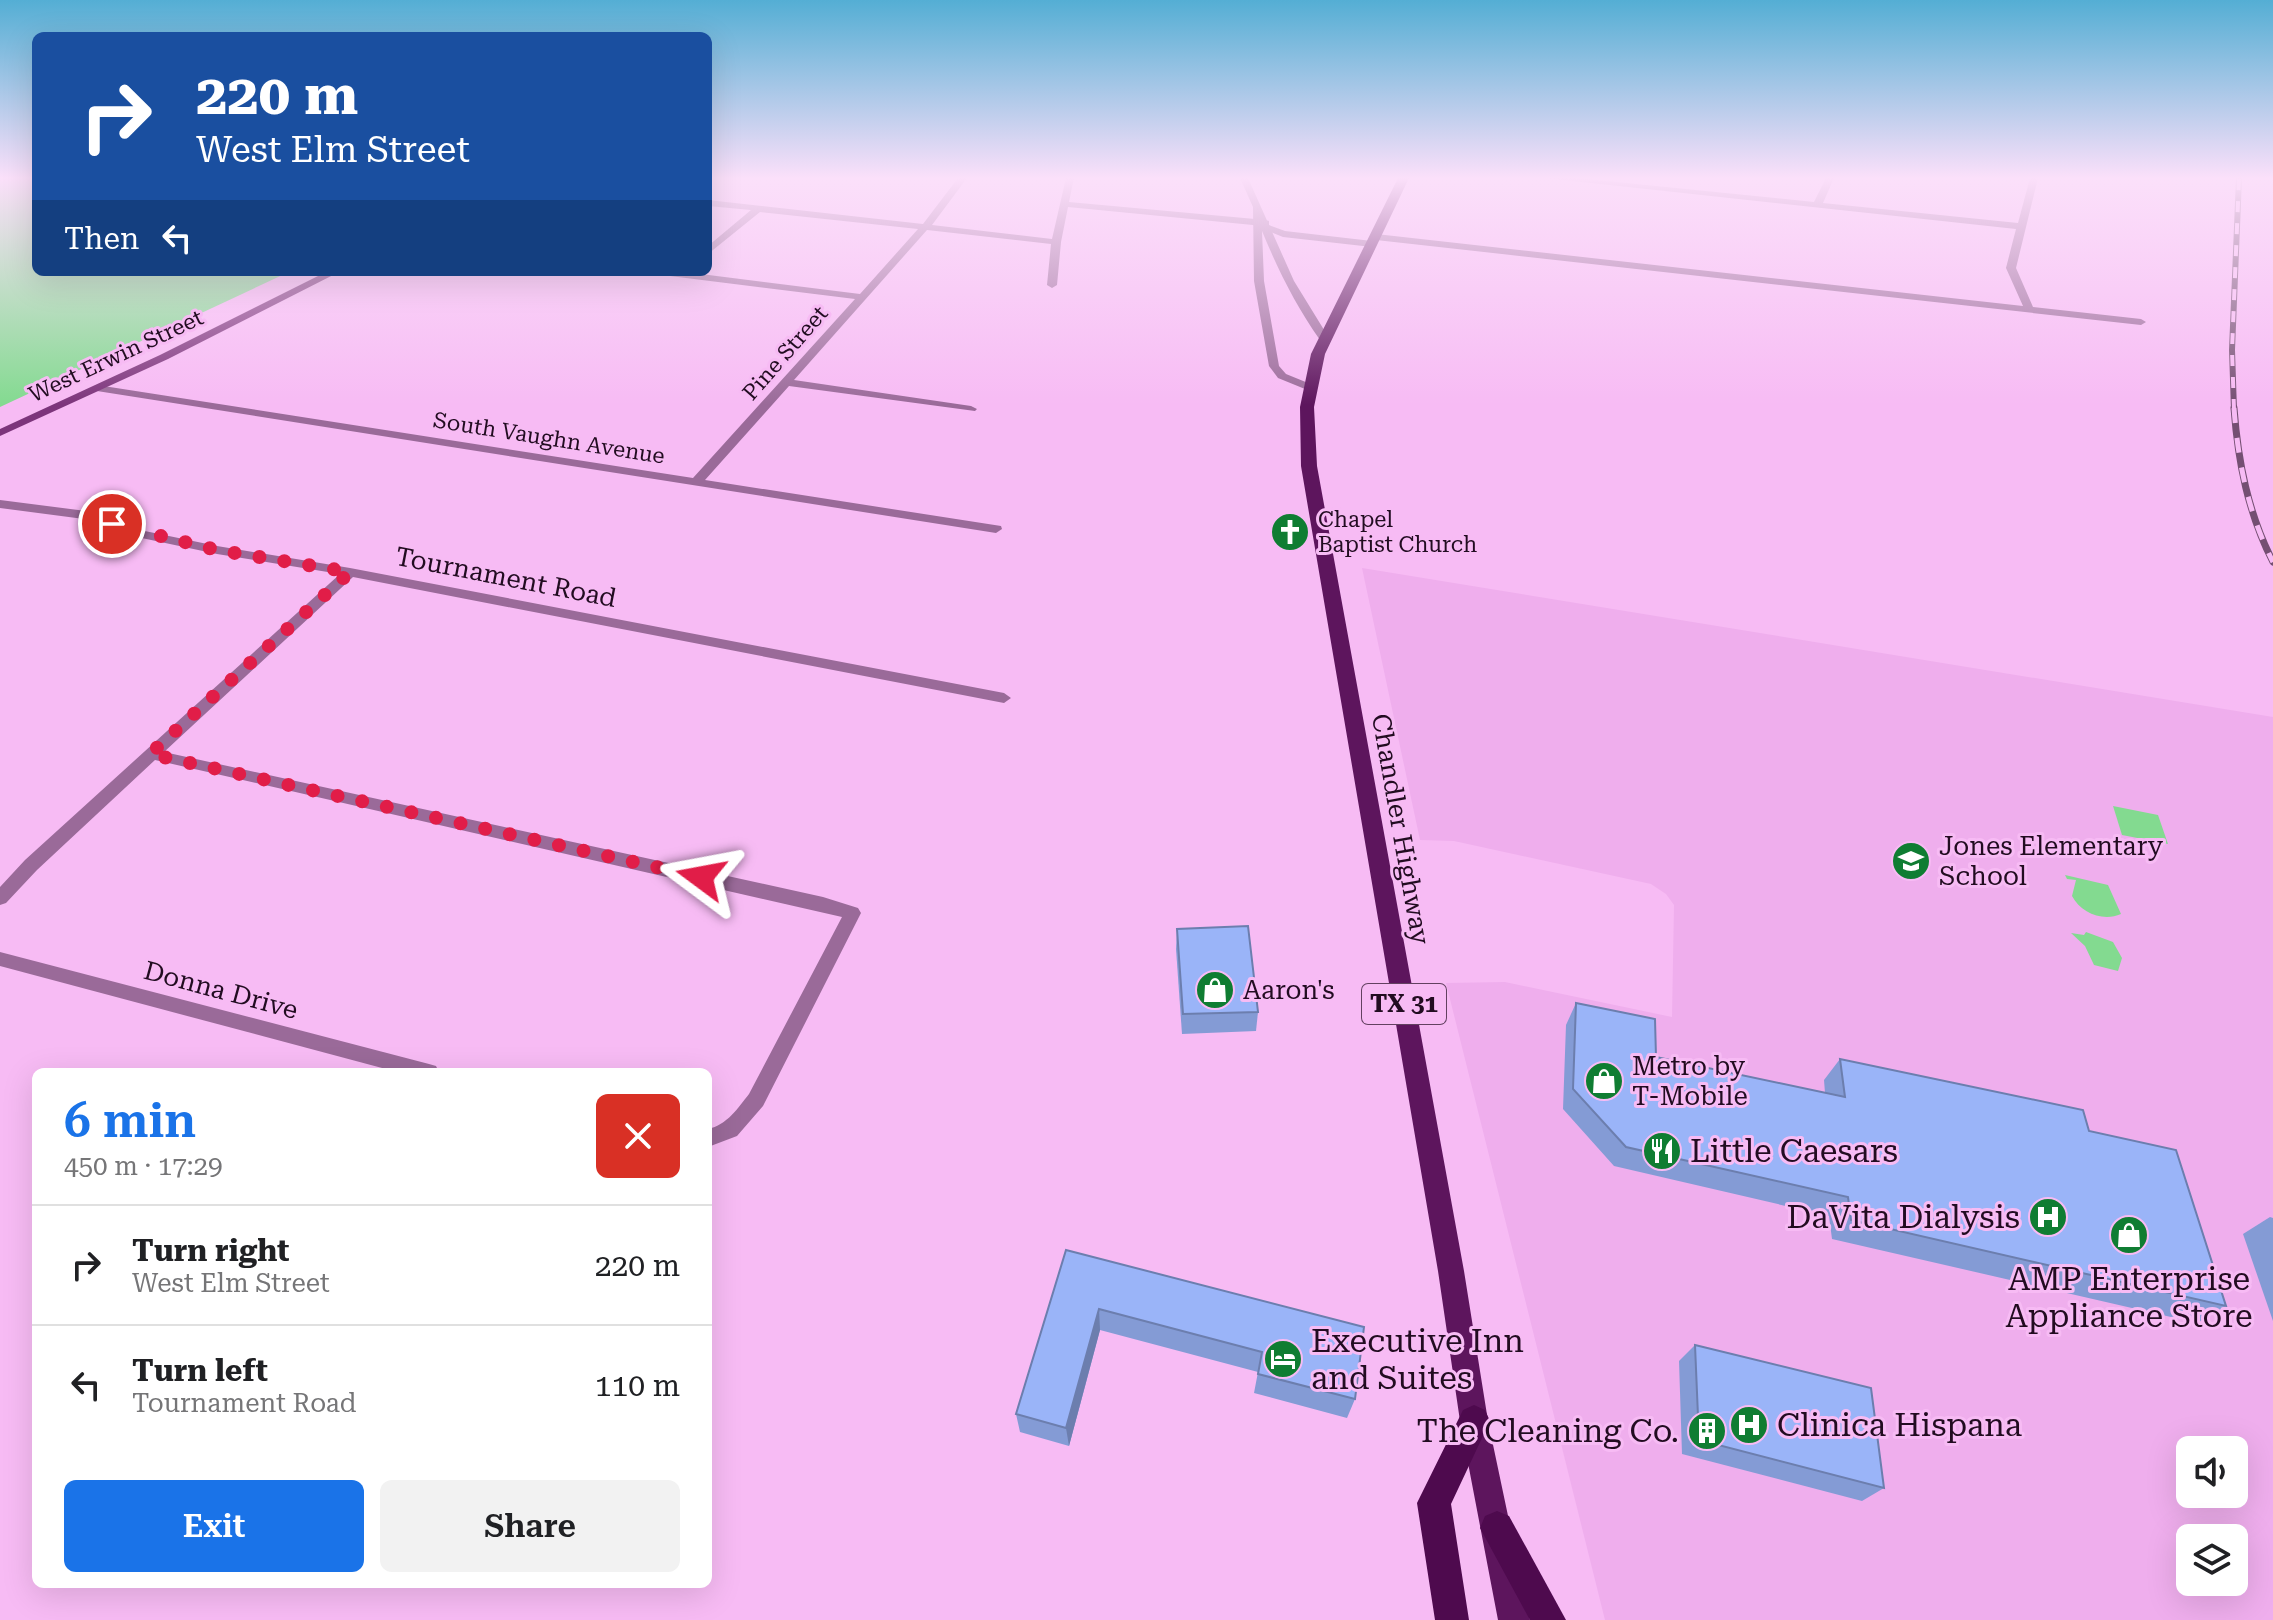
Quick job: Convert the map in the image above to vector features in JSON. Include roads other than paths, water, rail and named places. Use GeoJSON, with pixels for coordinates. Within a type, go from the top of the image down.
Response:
{"type":"FeatureCollection","features":[{"type":"Feature","properties":{"kind":"highway"},"geometry":{"type":"LineString","coordinates":[[1452,1620],[1434,1503],[1474,1421]]}},
{"type":"Feature","properties":{"kind":"highway"},"geometry":{"type":"LineString","coordinates":[[1497,1528],[1549,1620]]}},
{"type":"Feature","properties":{"kind":"main road","name":"TX 31"},"geometry":{"type":"LineString","coordinates":[[1309,387],[1324,338],[1368,254]]}},
{"type":"Feature","properties":{"kind":"main road","name":"West Erwin Street"},"geometry":{"type":"LineString","coordinates":[[0,433],[326,276]]}},
{"type":"Feature","properties":{"kind":"main road","name":"Chandler Highway"},"geometry":{"type":"LineString","coordinates":[[1309,387],[1307,447],[1316,520],[1451,1271],[1474,1421],[1514,1620]]}},
{"type":"Feature","properties":{"kind":"street","name":"Pine Street"},"geometry":{"type":"LineString","coordinates":[[697,481],[901,254]]}},
{"type":"Feature","properties":{"kind":"street"},"geometry":{"type":"LineString","coordinates":[[1052,285],[1055,254]]}},
{"type":"Feature","properties":{"kind":"street"},"geometry":{"type":"LineString","coordinates":[[1261,254],[1259,281],[1274,366],[1282,376],[1309,387]]}},
{"type":"Feature","properties":{"kind":"street"},"geometry":{"type":"LineString","coordinates":[[1276,254],[1292,293],[1324,338]]}},
{"type":"Feature","properties":{"kind":"street"},"geometry":{"type":"LineString","coordinates":[[1492,254],[2141,322]]}},
{"type":"Feature","properties":{"kind":"street"},"geometry":{"type":"LineString","coordinates":[[2014,254],[2011,268],[2030,311]]}},
{"type":"Feature","properties":{"kind":"street"},"geometry":{"type":"LineString","coordinates":[[704,276],[861,297]]}},
{"type":"Feature","properties":{"kind":"street"},"geometry":{"type":"LineString","coordinates":[[787,382],[971,409]]}},
{"type":"Feature","properties":{"kind":"street","name":"South Vaughn Avenue"},"geometry":{"type":"LineString","coordinates":[[97,388],[996,529]]}},
{"type":"Feature","properties":{"kind":"street","name":"Tournament Road"},"geometry":{"type":"LineString","coordinates":[[0,504],[73,513],[137,533],[217,550],[350,572],[1004,698]]}},
{"type":"Feature","properties":{"kind":"street"},"geometry":{"type":"LineString","coordinates":[[0,898],[150,754],[350,572]]}},
{"type":"Feature","properties":{"kind":"street"},"geometry":{"type":"LineString","coordinates":[[150,754],[852,913],[756,1100],[741,1121],[719,1137],[712,1138]]}},
{"type":"Feature","properties":{"kind":"street","name":"Donna Drive"},"geometry":{"type":"LineString","coordinates":[[0,959],[414,1068]]}},
{"type":"Feature","properties":{"kind":"railway"},"geometry":{"type":"LineString","coordinates":[[2234,410],[2232,350],[2236,254]]}},
{"type":"Feature","properties":{"kind":"railway"},"geometry":{"type":"LineString","coordinates":[[2234,408],[2246,487],[2257,525],[2273,562]]}},
{"type":"Feature","properties":{"kind":"place","name":"Chapel Baptist Church"},"geometry":{"type":"Point","coordinates":[1290,532]}},
{"type":"Feature","properties":{"kind":"place","name":"Jones Elementary School"},"geometry":{"type":"Point","coordinates":[1911,861]}},
{"type":"Feature","properties":{"kind":"place","name":"Aaron's"},"geometry":{"type":"Point","coordinates":[1215,990]}},
{"type":"Feature","properties":{"kind":"place","name":"Metro by T-Mobile"},"geometry":{"type":"Point","coordinates":[1604,1081]}},
{"type":"Feature","properties":{"kind":"place","name":"Little Caesars"},"geometry":{"type":"Point","coordinates":[1662,1151]}},
{"type":"Feature","properties":{"kind":"place","name":"DaVita Dialysis"},"geometry":{"type":"Point","coordinates":[2048,1217]}},
{"type":"Feature","properties":{"kind":"place","name":"AMP Enterprise Appliance Store"},"geometry":{"type":"Point","coordinates":[2129,1235]}},
{"type":"Feature","properties":{"kind":"place","name":"Executive Inn and Suites"},"geometry":{"type":"Point","coordinates":[1283,1359]}},
{"type":"Feature","properties":{"kind":"place","name":"Clinica Hispana"},"geometry":{"type":"Point","coordinates":[1749,1425]}},
{"type":"Feature","properties":{"kind":"place","name":"The Cleaning Co."},"geometry":{"type":"Point","coordinates":[1707,1431]}}]}
